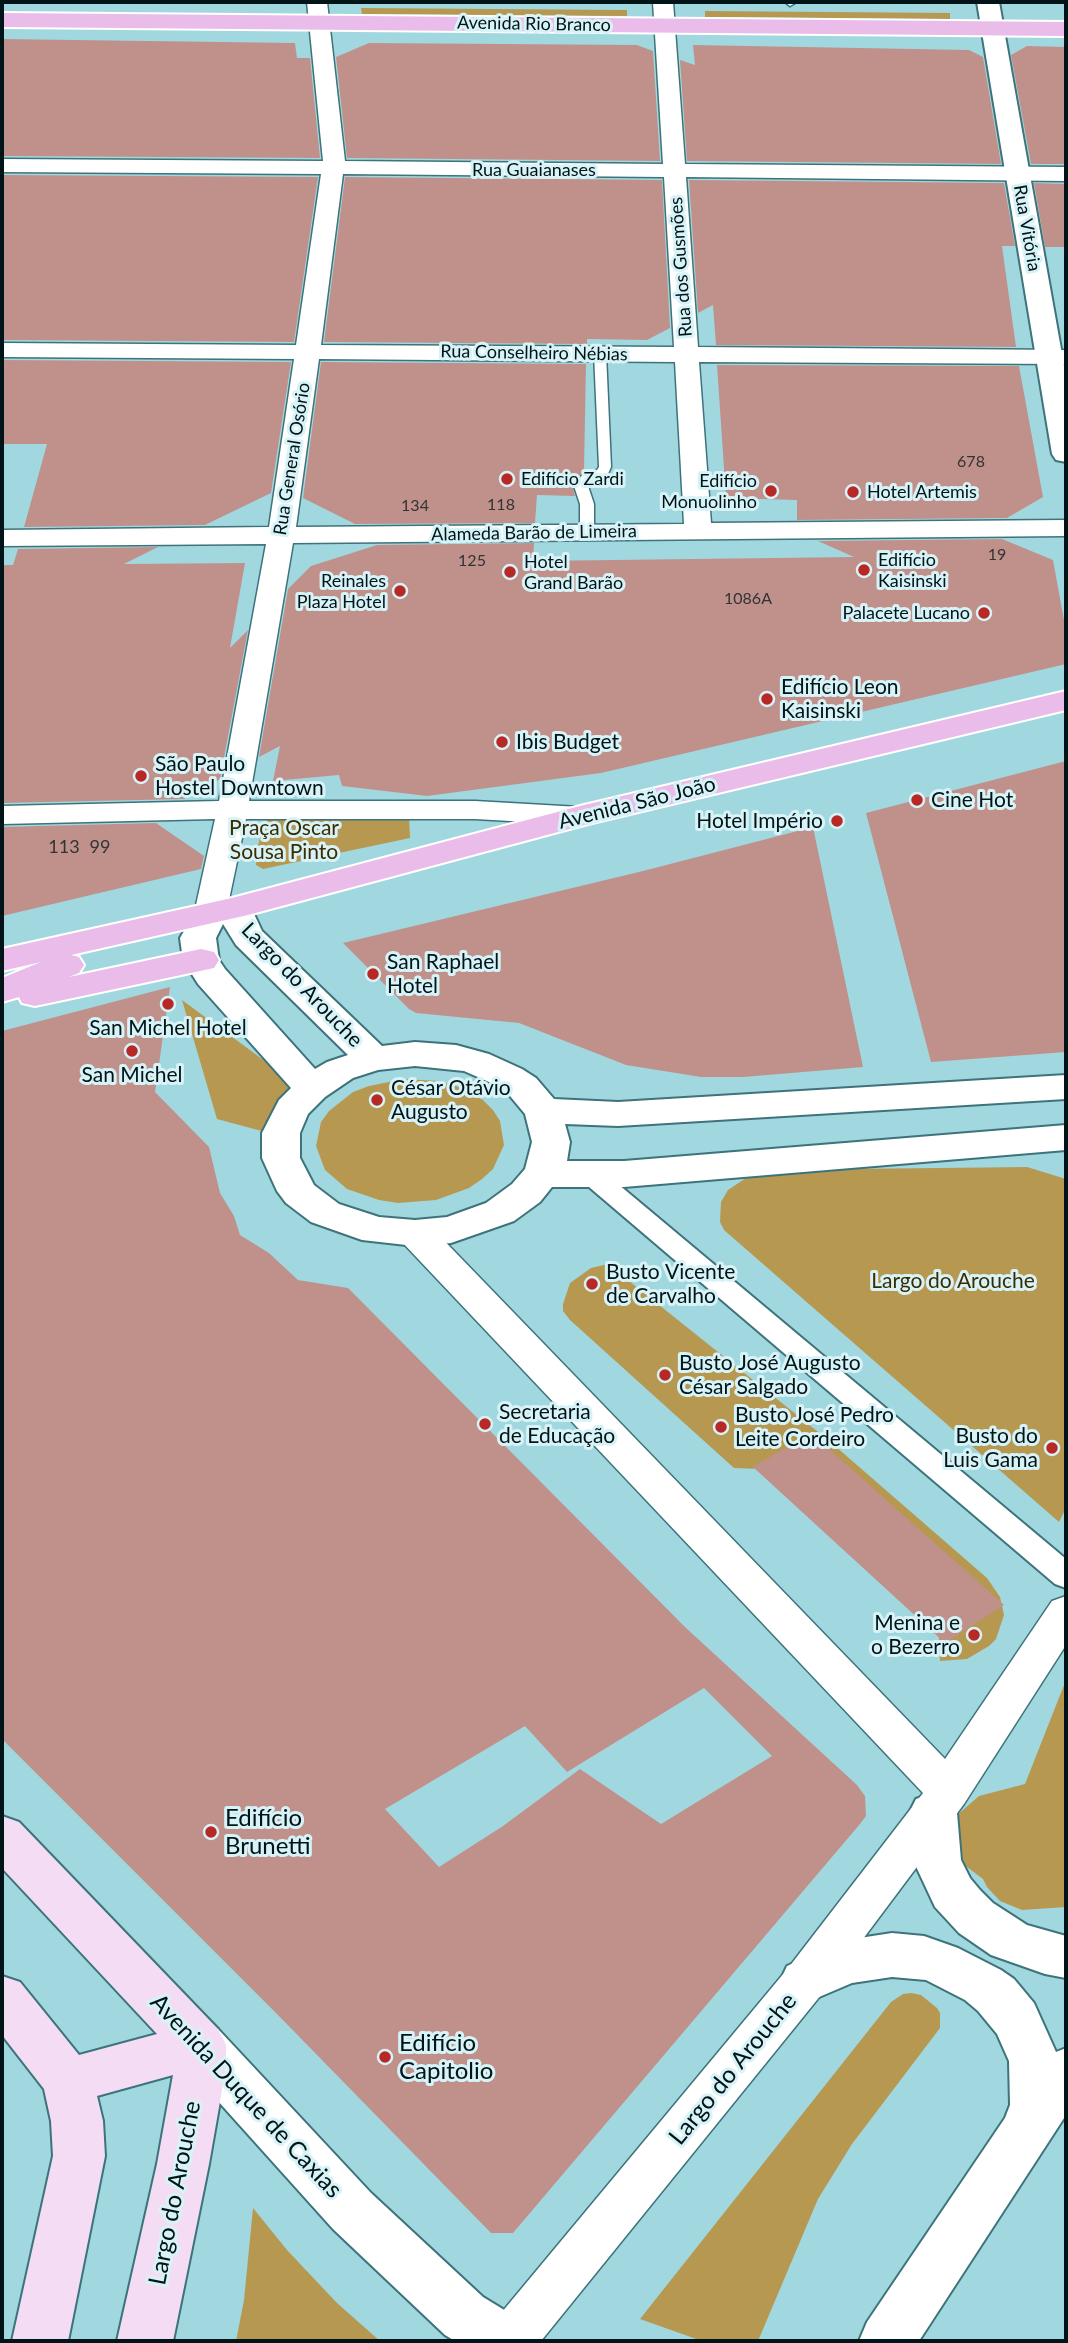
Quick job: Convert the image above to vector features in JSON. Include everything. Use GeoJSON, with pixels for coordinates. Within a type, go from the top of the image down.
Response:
{"type":"FeatureCollection","features":[{"type":"Feature","properties":{"kind":"main road"},"geometry":{"type":"LineString","coordinates":[[645,2],[690,2]]}},
{"type":"Feature","properties":{"kind":"main road"},"geometry":{"type":"LineString","coordinates":[[765,3],[817,3]]}},
{"type":"Feature","properties":{"kind":"main road","name":"Avenida Rio Branco"},"geometry":{"type":"LineString","coordinates":[[962,4],[1066,29]]}},
{"type":"Feature","properties":{"kind":"main road","name":"Avenida Rio Branco"},"geometry":{"type":"LineString","coordinates":[[2,20],[319,12],[664,26],[995,10]]}},
{"type":"Feature","properties":{"kind":"main road","name":"Avenida São João"},"geometry":{"type":"LineString","coordinates":[[2,960],[223,911],[580,816],[1066,701]]}},
{"type":"Feature","properties":{"kind":"main road","name":"Avenida São João"},"geometry":{"type":"LineString","coordinates":[[2,991],[58,968],[223,911]]}},
{"type":"Feature","properties":{"kind":"main road"},"geometry":{"type":"LineString","coordinates":[[2,1002],[201,960]]}},
{"type":"Feature","properties":{"kind":"main road","name":"Avenida Duque de Caxias"},"geometry":{"type":"LineString","coordinates":[[2,1836],[200,2045]]}},
{"type":"Feature","properties":{"kind":"main road"},"geometry":{"type":"LineString","coordinates":[[2,1998],[68,2081],[77,2121],[79,2156],[40,2341]]}},
{"type":"Feature","properties":{"kind":"main road"},"geometry":{"type":"LineString","coordinates":[[68,2081],[200,2045]]}},
{"type":"Feature","properties":{"kind":"main road","name":"Largo do Arouche"},"geometry":{"type":"LineString","coordinates":[[145,2341],[183,2164],[200,2067],[200,2045]]}},
{"type":"Feature","properties":{"kind":"street","name":"Rua dos Gusmões"},"geometry":{"type":"LineString","coordinates":[[663,2],[698,531]]}},
{"type":"Feature","properties":{"kind":"street","name":"Rua Vitória"},"geometry":{"type":"LineString","coordinates":[[995,10],[1018,174],[1058,356],[1066,454]]}},
{"type":"Feature","properties":{"kind":"street","name":"Rua General Osório"},"geometry":{"type":"LineString","coordinates":[[223,911],[231,810],[242,765],[280,536],[334,168],[335,156],[319,12]]}},
{"type":"Feature","properties":{"kind":"street","name":"Rua Guaianases"},"geometry":{"type":"LineString","coordinates":[[2,165],[1066,174]]}},
{"type":"Feature","properties":{"kind":"street","name":"Rua Conselheiro Nébias"},"geometry":{"type":"LineString","coordinates":[[2,350],[1058,356]]}},
{"type":"Feature","properties":{"kind":"street","name":"Alameda Barão de Limeira"},"geometry":{"type":"LineString","coordinates":[[2,538],[1066,528]]}},
{"type":"Feature","properties":{"kind":"street"},"geometry":{"type":"LineString","coordinates":[[2,815],[231,810],[475,810],[580,816]]}},
{"type":"Feature","properties":{"kind":"street"},"geometry":{"type":"LineString","coordinates":[[223,911],[198,938],[201,960],[211,976],[312,1088]]}},
{"type":"Feature","properties":{"kind":"street","name":"Largo do Arouche"},"geometry":{"type":"LineString","coordinates":[[223,911],[238,920],[248,937],[374,1059]]}},
{"type":"Feature","properties":{"kind":"street"},"geometry":{"type":"LineString","coordinates":[[415,1054],[456,1057],[476,1062],[516,1082],[543,1111],[551,1142],[548,1160],[541,1174],[520,1198],[485,1219],[451,1230],[415,1233],[376,1230],[341,1220],[312,1204],[291,1182],[281,1158],[281,1133],[292,1109],[312,1088],[340,1070],[374,1059],[415,1054]]}},
{"type":"Feature","properties":{"kind":"street"},"geometry":{"type":"LineString","coordinates":[[543,1111],[618,1114],[1066,1087]]}},
{"type":"Feature","properties":{"kind":"street"},"geometry":{"type":"LineString","coordinates":[[541,1174],[591,1175],[1066,1138]]}},
{"type":"Feature","properties":{"kind":"street"},"geometry":{"type":"LineString","coordinates":[[591,1175],[1066,1576]]}},
{"type":"Feature","properties":{"kind":"street"},"geometry":{"type":"LineString","coordinates":[[415,1233],[817,1656],[941,1802],[933,1845],[952,1892],[963,1905],[976,1918],[1009,1940],[1045,1953],[1066,1957]]}},
{"type":"Feature","properties":{"kind":"street","name":"Largo do Arouche"},"geometry":{"type":"LineString","coordinates":[[510,2341],[805,1981],[941,1802],[1066,1612]]}},
{"type":"Feature","properties":{"kind":"street"},"geometry":{"type":"LineString","coordinates":[[805,1981],[853,1960],[892,1955],[924,1958],[940,1963],[983,1985],[996,1995],[1016,2019],[1035,2061],[1036,2105],[1026,2133]]}},
{"type":"Feature","properties":{"kind":"street","name":"Avenida Duque de Caxias"},"geometry":{"type":"LineString","coordinates":[[200,2045],[352,2211],[464,2316],[504,2341]]}},
{"type":"Feature","properties":{"kind":"street"},"geometry":{"type":"LineString","coordinates":[[887,2341],[1066,2071]]}},
{"type":"Feature","properties":{"kind":"lane"},"geometry":{"type":"LineString","coordinates":[[587,533],[586,504],[581,486],[588,477],[602,473],[605,467],[600,353]]}},
{"type":"Feature","properties":{"kind":"green space"},"geometry":{"type":"Polygon","coordinates":[[[361,8],[627,10],[627,16],[362,14],[361,8]]]}},
{"type":"Feature","properties":{"kind":"green space"},"geometry":{"type":"Polygon","coordinates":[[[705,11],[950,13],[950,19],[705,17],[705,11]]]}},
{"type":"Feature","properties":{"kind":"green space","name":"Praça Oscar Sousa Pinto"},"geometry":{"type":"Polygon","coordinates":[[[409,814],[410,838],[263,869],[256,865],[264,823],[272,816],[409,814]]]}},
{"type":"Feature","properties":{"kind":"green space"},"geometry":{"type":"Polygon","coordinates":[[[182,1000],[296,1084],[269,1133],[217,1119],[182,1000]]]}},
{"type":"Feature","properties":{"kind":"green space"},"geometry":{"type":"Polygon","coordinates":[[[404,1079],[439,1081],[456,1086],[483,1100],[500,1121],[504,1145],[493,1169],[469,1188],[436,1200],[398,1203],[379,1200],[347,1189],[325,1170],[316,1146],[321,1122],[329,1111],[353,1092],[404,1079]]]}},
{"type":"Feature","properties":{"kind":"green space","name":"Largo do Arouche"},"geometry":{"type":"Polygon","coordinates":[[[1027,1167],[1066,1179],[1066,1508],[1059,1522],[724,1230],[720,1222],[721,1202],[728,1190],[758,1170],[1027,1167]]]}},
{"type":"Feature","properties":{"kind":"green space"},"geometry":{"type":"Polygon","coordinates":[[[608,1264],[629,1268],[619,1273],[827,1439],[987,1578],[1000,1597],[1004,1615],[996,1639],[967,1659],[940,1661],[938,1619],[761,1469],[734,1468],[570,1320],[563,1311],[563,1304],[570,1283],[591,1268],[608,1264]]]}},
{"type":"Feature","properties":{"kind":"green space"},"geometry":{"type":"Polygon","coordinates":[[[1066,1680],[1066,1907],[1022,1910],[1000,1901],[983,1879],[951,1855],[957,1815],[979,1796],[1025,1784],[1066,1680]]]}},
{"type":"Feature","properties":{"kind":"green space"},"geometry":{"type":"Polygon","coordinates":[[[903,1994],[921,1995],[937,2008],[940,2013],[940,2028],[852,2144],[818,2199],[758,2341],[702,2341],[640,2319],[891,2002],[903,1994]]]}},
{"type":"Feature","properties":{"kind":"green space"},"geometry":{"type":"Polygon","coordinates":[[[253,2208],[287,2250],[337,2303],[380,2341],[236,2341],[244,2300],[253,2208]]]}},
{"type":"Feature","properties":{"kind":"building"},"geometry":{"type":"Polygon","coordinates":[[[2,39],[295,43],[297,58],[310,58],[320,158],[2,156],[2,39]]]}},
{"type":"Feature","properties":{"kind":"building"},"geometry":{"type":"Polygon","coordinates":[[[369,43],[637,45],[653,51],[660,161],[347,158],[336,57],[369,43]]]}},
{"type":"Feature","properties":{"kind":"building"},"geometry":{"type":"Polygon","coordinates":[[[693,45],[969,50],[983,57],[1001,164],[687,161],[680,60],[695,65],[693,45]]]}},
{"type":"Feature","properties":{"kind":"building"},"geometry":{"type":"Polygon","coordinates":[[[1027,46],[1066,47],[1066,164],[1031,164],[1011,55],[1027,46]]]}},
{"type":"Feature","properties":{"kind":"building"},"geometry":{"type":"Polygon","coordinates":[[[2,175],[318,177],[294,342],[2,340],[2,175]]]}},
{"type":"Feature","properties":{"kind":"building"},"geometry":{"type":"Polygon","coordinates":[[[345,177],[662,180],[670,328],[647,340],[587,339],[587,344],[324,342],[345,177]]]}},
{"type":"Feature","properties":{"kind":"building"},"geometry":{"type":"Polygon","coordinates":[[[689,180],[1004,183],[1015,246],[1002,246],[1016,347],[716,345],[713,305],[698,313],[689,180]]]}},
{"type":"Feature","properties":{"kind":"building"},"geometry":{"type":"Polygon","coordinates":[[[1034,183],[1066,184],[1066,247],[1045,247],[1034,183]]]}},
{"type":"Feature","properties":{"kind":"building"},"geometry":{"type":"Polygon","coordinates":[[[2,360],[291,362],[271,493],[205,525],[24,527],[47,444],[2,444],[2,360]]]}},
{"type":"Feature","properties":{"kind":"building"},"geometry":{"type":"Polygon","coordinates":[[[321,362],[586,364],[584,471],[572,484],[575,496],[537,495],[535,523],[355,524],[303,498],[321,362]]]}},
{"type":"Feature","properties":{"kind":"building"},"geometry":{"type":"Polygon","coordinates":[[[717,365],[1019,366],[1043,497],[1007,518],[797,520],[797,500],[726,498],[717,365]]]}},
{"type":"Feature","properties":{"kind":"building"},"geometry":{"type":"Polygon","coordinates":[[[1002,539],[1053,560],[1066,631],[1066,664],[601,773],[427,796],[342,786],[339,775],[273,781],[280,746],[259,757],[288,589],[311,566],[377,545],[534,543],[533,561],[854,557],[818,541],[1002,539]]]}},
{"type":"Feature","properties":{"kind":"building"},"geometry":{"type":"Polygon","coordinates":[[[158,547],[124,564],[245,563],[230,648],[248,630],[220,779],[184,799],[2,803],[2,565],[13,565],[18,549],[158,547]]]}},
{"type":"Feature","properties":{"kind":"building"},"geometry":{"type":"Polygon","coordinates":[[[1066,761],[1066,1052],[931,1062],[866,813],[1066,761]]]}},
{"type":"Feature","properties":{"kind":"building"},"geometry":{"type":"Polygon","coordinates":[[[156,823],[204,856],[201,869],[2,916],[2,827],[156,823]]]}},
{"type":"Feature","properties":{"kind":"building"},"geometry":{"type":"Polygon","coordinates":[[[813,827],[863,1067],[743,1077],[701,1077],[626,1065],[519,1023],[416,1013],[343,943],[643,871],[813,827]]]}},
{"type":"Feature","properties":{"kind":"building"},"geometry":{"type":"Polygon","coordinates":[[[170,987],[155,1092],[209,1147],[220,1193],[234,1216],[240,1235],[269,1253],[298,1280],[348,1288],[686,1628],[857,1785],[865,1796],[866,1816],[860,1824],[513,2233],[491,2233],[2,1739],[2,1031],[170,987]],[[704,1688],[567,1772],[525,1726],[385,1809],[439,1867],[503,1826],[580,1769],[661,1824],[772,1756],[704,1688]]]}},
{"type":"Feature","properties":{"kind":"building"},"geometry":{"type":"Polygon","coordinates":[[[811,1433],[1004,1605],[945,1643],[753,1467],[811,1433]]]}},
{"type":"Feature","properties":{"kind":"place","name":"Edifício Zardi"},"geometry":{"type":"Point","coordinates":[507,479]}},
{"type":"Feature","properties":{"kind":"place","name":"Edifício Monuolinho"},"geometry":{"type":"Point","coordinates":[771,491]}},
{"type":"Feature","properties":{"kind":"place","name":"Hotel Artemis"},"geometry":{"type":"Point","coordinates":[853,492]}},
{"type":"Feature","properties":{"kind":"place","name":"Edifício Kaisinski"},"geometry":{"type":"Point","coordinates":[864,570]}},
{"type":"Feature","properties":{"kind":"place","name":"Hotel Grand Barão"},"geometry":{"type":"Point","coordinates":[510,572]}},
{"type":"Feature","properties":{"kind":"place","name":"Reinales Plaza Hotel"},"geometry":{"type":"Point","coordinates":[400,591]}},
{"type":"Feature","properties":{"kind":"place","name":"Palacete Lucano"},"geometry":{"type":"Point","coordinates":[984,613]}},
{"type":"Feature","properties":{"kind":"place","name":"Edifício Leon Kaisinski"},"geometry":{"type":"Point","coordinates":[767,699]}},
{"type":"Feature","properties":{"kind":"place","name":"Ibis Budget"},"geometry":{"type":"Point","coordinates":[502,742]}},
{"type":"Feature","properties":{"kind":"place","name":"São Paulo Hostel Downtown"},"geometry":{"type":"Point","coordinates":[141,776]}},
{"type":"Feature","properties":{"kind":"place","name":"Cine Hot"},"geometry":{"type":"Point","coordinates":[917,800]}},
{"type":"Feature","properties":{"kind":"place","name":"Hotel Império"},"geometry":{"type":"Point","coordinates":[837,821]}},
{"type":"Feature","properties":{"kind":"place","name":"San Raphael Hotel"},"geometry":{"type":"Point","coordinates":[373,974]}},
{"type":"Feature","properties":{"kind":"place","name":"San Michel Hotel"},"geometry":{"type":"Point","coordinates":[168,1004]}},
{"type":"Feature","properties":{"kind":"place","name":"San Michel"},"geometry":{"type":"Point","coordinates":[132,1051]}},
{"type":"Feature","properties":{"kind":"place","name":"César Otávio Augusto"},"geometry":{"type":"Point","coordinates":[377,1100]}},
{"type":"Feature","properties":{"kind":"place","name":"Busto Vicente de Carvalho"},"geometry":{"type":"Point","coordinates":[592,1284]}},
{"type":"Feature","properties":{"kind":"place","name":"Busto José Augusto César Salgado"},"geometry":{"type":"Point","coordinates":[665,1375]}},
{"type":"Feature","properties":{"kind":"place","name":"Secretaria de Educação"},"geometry":{"type":"Point","coordinates":[485,1424]}},
{"type":"Feature","properties":{"kind":"place","name":"Busto José Pedro Leite Cordeiro"},"geometry":{"type":"Point","coordinates":[721,1427]}},
{"type":"Feature","properties":{"kind":"place","name":"Busto do Luis Gama"},"geometry":{"type":"Point","coordinates":[1052,1448]}},
{"type":"Feature","properties":{"kind":"place","name":"Menina e o Bezerro"},"geometry":{"type":"Point","coordinates":[974,1635]}},
{"type":"Feature","properties":{"kind":"place","name":"Edifício Brunetti"},"geometry":{"type":"Point","coordinates":[211,1832]}},
{"type":"Feature","properties":{"kind":"place","name":"Edifício Capitolio"},"geometry":{"type":"Point","coordinates":[385,2057]}}]}
